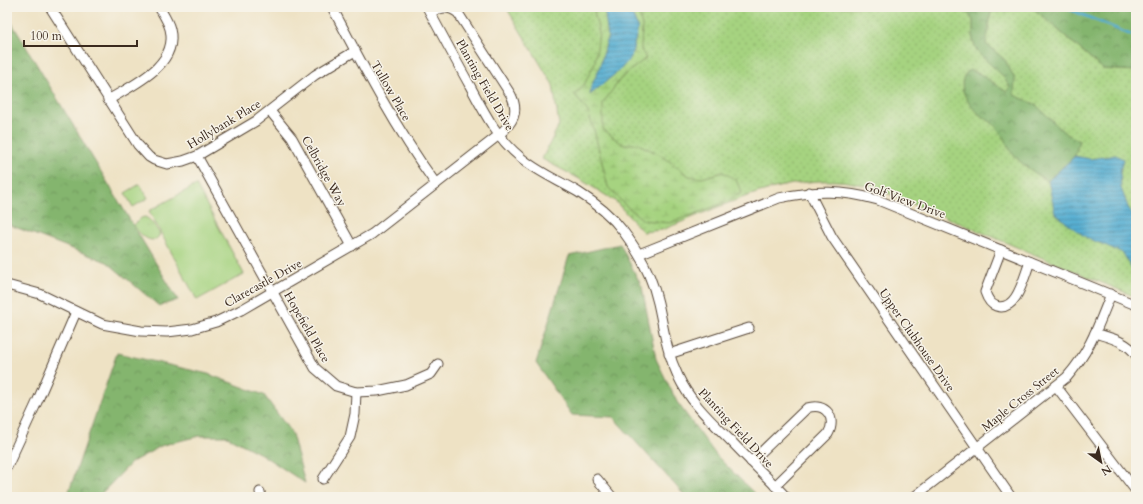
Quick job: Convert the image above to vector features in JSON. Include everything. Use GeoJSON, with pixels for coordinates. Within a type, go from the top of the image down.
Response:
{"type":"FeatureCollection","features":[{"type":"Feature","properties":{"kind":"street","name":"Hollybank Place"},"geometry":{"type":"LineString","coordinates":[[50,7],[138,145],[149,157],[167,164],[197,156],[245,128],[270,111],[315,75],[354,50]]}},
{"type":"Feature","properties":{"kind":"street"},"geometry":{"type":"LineString","coordinates":[[108,100],[153,72],[161,65],[165,58],[171,44],[171,35],[167,20],[159,7]]}},
{"type":"Feature","properties":{"kind":"street","name":"Tullow Place"},"geometry":{"type":"LineString","coordinates":[[332,7],[354,50],[404,138],[436,184]]}},
{"type":"Feature","properties":{"kind":"street","name":"Clarecastle Drive"},"geometry":{"type":"LineString","coordinates":[[7,285],[40,294],[102,324],[141,331],[167,332],[192,329],[216,322],[241,310],[372,234],[499,135],[508,126],[514,114],[515,106],[511,95],[458,13],[447,7],[428,10]]}},
{"type":"Feature","properties":{"kind":"street","name":"Planting Field Drive"},"geometry":{"type":"LineString","coordinates":[[428,10],[489,120],[499,135],[518,156],[531,166],[579,192],[608,215],[622,229],[639,254],[649,275],[654,289],[669,354],[678,376],[694,402],[786,497]]}},
{"type":"Feature","properties":{"kind":"street","name":"Celbridge Way"},"geometry":{"type":"LineString","coordinates":[[270,111],[292,138],[352,246]]}},
{"type":"Feature","properties":{"kind":"street","name":"Hopefield Place"},"geometry":{"type":"LineString","coordinates":[[197,156],[315,368],[336,386],[356,392],[377,391],[406,385],[431,374],[438,364]]}},
{"type":"Feature","properties":{"kind":"street","name":"Golf View Drive"},"geometry":{"type":"LineString","coordinates":[[639,254],[779,198],[810,192],[845,193],[878,200],[1136,305]]}},
{"type":"Feature","properties":{"kind":"street","name":"Upper Clubhouse Drive"},"geometry":{"type":"LineString","coordinates":[[810,192],[832,237],[1011,497]]}},
{"type":"Feature","properties":{"kind":"street"},"geometry":{"type":"LineString","coordinates":[[1001,250],[985,292],[989,301],[998,306],[1007,306],[1015,300],[1030,262]]}},
{"type":"Feature","properties":{"kind":"street","name":"Maple Cross Street"},"geometry":{"type":"LineString","coordinates":[[914,497],[1056,386],[1078,365],[1095,333],[1111,294]]}},
{"type":"Feature","properties":{"kind":"street"},"geometry":{"type":"LineString","coordinates":[[7,467],[76,312]]}},
{"type":"Feature","properties":{"kind":"street"},"geometry":{"type":"LineString","coordinates":[[669,354],[749,328]]}},
{"type":"Feature","properties":{"kind":"street"},"geometry":{"type":"LineString","coordinates":[[1095,333],[1127,345],[1132,348],[1136,355]]}},
{"type":"Feature","properties":{"kind":"street"},"geometry":{"type":"LineString","coordinates":[[1056,386],[1136,491]]}},
{"type":"Feature","properties":{"kind":"street"},"geometry":{"type":"LineString","coordinates":[[323,479],[350,437],[355,414],[356,392]]}},
{"type":"Feature","properties":{"kind":"street"},"geometry":{"type":"LineString","coordinates":[[751,462],[807,408],[817,406],[830,415],[832,425],[828,434],[775,486]]}},
{"type":"Feature","properties":{"kind":"street"},"geometry":{"type":"LineString","coordinates":[[597,479],[612,497]]}},
{"type":"Feature","properties":{"kind":"green space"},"geometry":{"type":"Polygon","coordinates":[[[506,7],[1032,7],[1103,69],[1136,71],[1136,297],[873,187],[846,182],[814,181],[769,189],[726,204],[662,230],[643,232],[615,201],[578,178],[542,159],[559,125],[553,85],[506,7]]]}},
{"type":"Feature","properties":{"kind":"green space"},"geometry":{"type":"Polygon","coordinates":[[[593,7],[637,7],[642,26],[641,50],[646,58],[621,78],[603,103],[603,129],[622,144],[638,144],[661,155],[689,176],[702,178],[723,172],[736,180],[742,193],[716,206],[670,223],[643,220],[623,203],[608,187],[588,112],[575,95],[584,85],[595,62],[599,33],[593,7]]]}},
{"type":"Feature","properties":{"kind":"green space"},"geometry":{"type":"Polygon","coordinates":[[[957,7],[1016,7],[1018,9],[991,12],[986,44],[1005,60],[1015,79],[1014,95],[1035,104],[1066,134],[1079,140],[1075,156],[1048,181],[1020,161],[1012,153],[997,128],[991,122],[982,117],[967,99],[962,87],[965,75],[969,70],[980,74],[1007,92],[1010,87],[1002,75],[978,53],[973,41],[973,20],[967,12],[957,7]]]}},
{"type":"Feature","properties":{"kind":"green space"},"geometry":{"type":"Polygon","coordinates":[[[1032,7],[1136,7],[1136,71],[1103,69],[1032,7]]]}},
{"type":"Feature","properties":{"kind":"green space"},"geometry":{"type":"Polygon","coordinates":[[[7,15],[178,300],[159,306],[107,262],[7,224],[7,15]]]}},
{"type":"Feature","properties":{"kind":"green space"},"geometry":{"type":"Polygon","coordinates":[[[140,184],[148,198],[133,207],[125,193],[140,184]]]}},
{"type":"Feature","properties":{"kind":"green space"},"geometry":{"type":"Polygon","coordinates":[[[196,185],[244,274],[197,300],[149,211],[196,185]]]}},
{"type":"Feature","properties":{"kind":"green space"},"geometry":{"type":"Polygon","coordinates":[[[145,217],[152,222],[160,234],[154,240],[150,240],[142,235],[134,225],[141,218],[145,217]]]}},
{"type":"Feature","properties":{"kind":"green space"},"geometry":{"type":"Polygon","coordinates":[[[620,244],[642,287],[656,359],[677,402],[716,455],[758,497],[686,497],[613,417],[572,415],[536,363],[569,256],[620,244]]]}},
{"type":"Feature","properties":{"kind":"green space"},"geometry":{"type":"Polygon","coordinates":[[[117,353],[208,374],[264,395],[292,434],[305,483],[261,454],[226,436],[199,436],[163,445],[132,462],[98,497],[67,497],[117,353]]]}},
{"type":"Feature","properties":{"kind":"water"},"geometry":{"type":"Polygon","coordinates":[[[604,7],[626,7],[633,16],[638,29],[631,57],[621,69],[590,95],[591,87],[599,69],[608,37],[604,7]]]}},
{"type":"Feature","properties":{"kind":"water"},"geometry":{"type":"Polygon","coordinates":[[[1116,155],[1123,159],[1120,172],[1121,188],[1128,207],[1136,222],[1136,277],[1123,253],[1087,238],[1055,213],[1048,181],[1075,156],[1090,159],[1116,155]]]}},
{"type":"Feature","properties":{"kind":"waterway"},"geometry":{"type":"LineString","coordinates":[[1064,7],[1136,37]]}}]}
